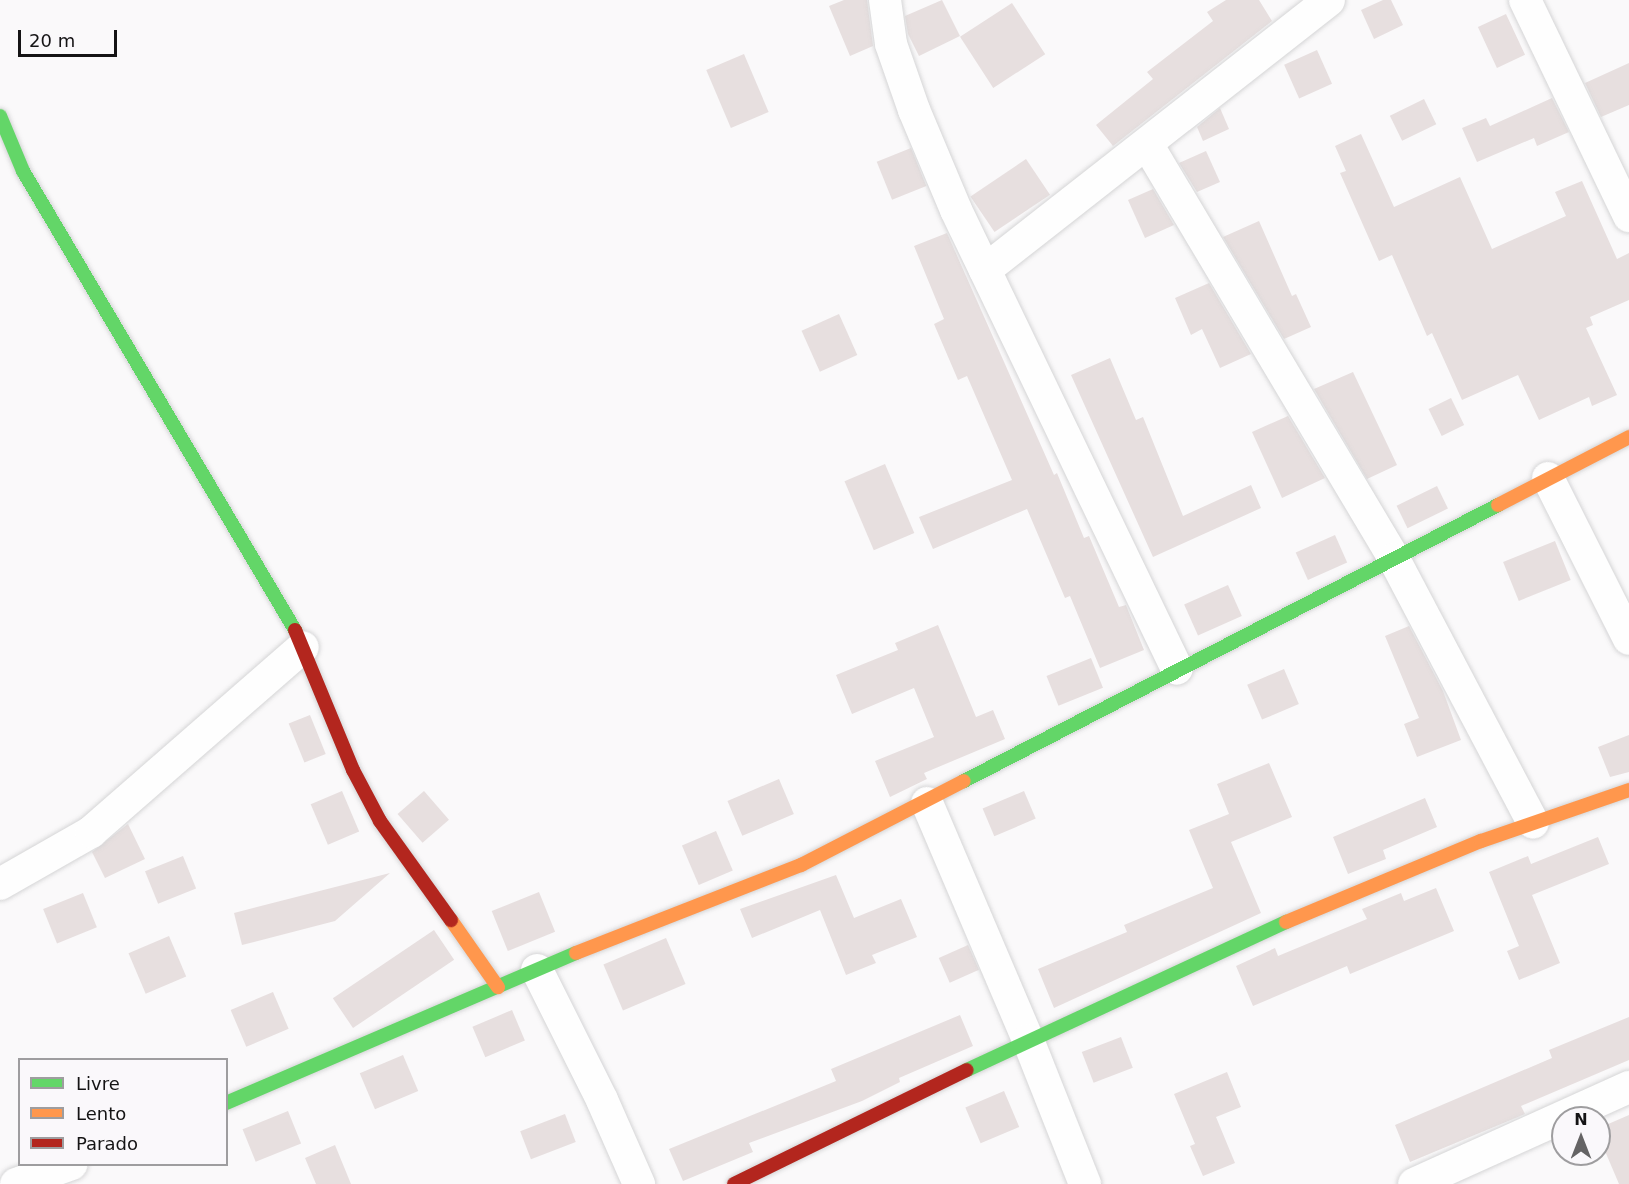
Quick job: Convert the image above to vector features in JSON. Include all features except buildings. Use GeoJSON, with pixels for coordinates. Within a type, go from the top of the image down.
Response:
{"type":"FeatureCollection","features":[{"type":"Feature","properties":{"kind":"street"},"geometry":{"type":"LineString","coordinates":[[885,0],[891,44],[914,110],[985,270],[1177,669]]}},
{"type":"Feature","properties":{"kind":"street"},"geometry":{"type":"LineString","coordinates":[[1525,0],[1629,216]]}},
{"type":"Feature","properties":{"kind":"street"},"geometry":{"type":"LineString","coordinates":[[985,270],[1147,144],[1316,4]]}},
{"type":"Feature","properties":{"kind":"street"},"geometry":{"type":"LineString","coordinates":[[0,116],[23,171],[118,334],[200,462],[303,647],[353,770],[380,821],[498,987]]}},
{"type":"Feature","properties":{"kind":"street"},"geometry":{"type":"LineString","coordinates":[[1147,144],[1394,559],[1533,823]]}},
{"type":"Feature","properties":{"kind":"street"},"geometry":{"type":"LineString","coordinates":[[228,1102],[537,970],[801,865],[927,803],[1177,669],[1629,437]]}},
{"type":"Feature","properties":{"kind":"street"},"geometry":{"type":"LineString","coordinates":[[1548,478],[1629,639]]}},
{"type":"Feature","properties":{"kind":"street"},"geometry":{"type":"LineString","coordinates":[[0,884],[92,832],[303,647]]}},
{"type":"Feature","properties":{"kind":"street"},"geometry":{"type":"LineString","coordinates":[[734,1184],[1029,1040],[1334,900],[1533,823],[1629,790]]}},
{"type":"Feature","properties":{"kind":"street"},"geometry":{"type":"LineString","coordinates":[[927,803],[1029,1040],[1085,1184]]}},
{"type":"Feature","properties":{"kind":"street"},"geometry":{"type":"LineString","coordinates":[[537,970],[602,1100],[639,1184]]}},
{"type":"Feature","properties":{"kind":"street"},"geometry":{"type":"LineString","coordinates":[[1414,1184],[1629,1088]]}},
{"type":"Feature","properties":{"kind":"street"},"geometry":{"type":"LineString","coordinates":[[16,1184],[66,1166]]}},
{"type":"Feature","properties":{"kind":"traffic: fast"},"geometry":{"type":"LineString","coordinates":[[0,116],[23,171],[295,630]]}},
{"type":"Feature","properties":{"kind":"traffic: fast"},"geometry":{"type":"LineString","coordinates":[[964,781],[1498,505]]}},
{"type":"Feature","properties":{"kind":"traffic: fast"},"geometry":{"type":"LineString","coordinates":[[967,1070],[1286,922]]}},
{"type":"Feature","properties":{"kind":"traffic: fast"},"geometry":{"type":"LineString","coordinates":[[228,1102],[576,953]]}},
{"type":"Feature","properties":{"kind":"traffic: slow"},"geometry":{"type":"LineString","coordinates":[[1498,505],[1629,437]]}},
{"type":"Feature","properties":{"kind":"traffic: slow"},"geometry":{"type":"LineString","coordinates":[[576,953],[801,865],[964,781]]}},
{"type":"Feature","properties":{"kind":"traffic: slow"},"geometry":{"type":"LineString","coordinates":[[1286,922],[1481,841],[1629,790]]}},
{"type":"Feature","properties":{"kind":"traffic: slow"},"geometry":{"type":"LineString","coordinates":[[451,920],[498,987]]}},
{"type":"Feature","properties":{"kind":"traffic: jam"},"geometry":{"type":"LineString","coordinates":[[295,630],[353,770],[380,821],[451,920]]}},
{"type":"Feature","properties":{"kind":"traffic: jam"},"geometry":{"type":"LineString","coordinates":[[734,1184],[967,1070]]}}]}
